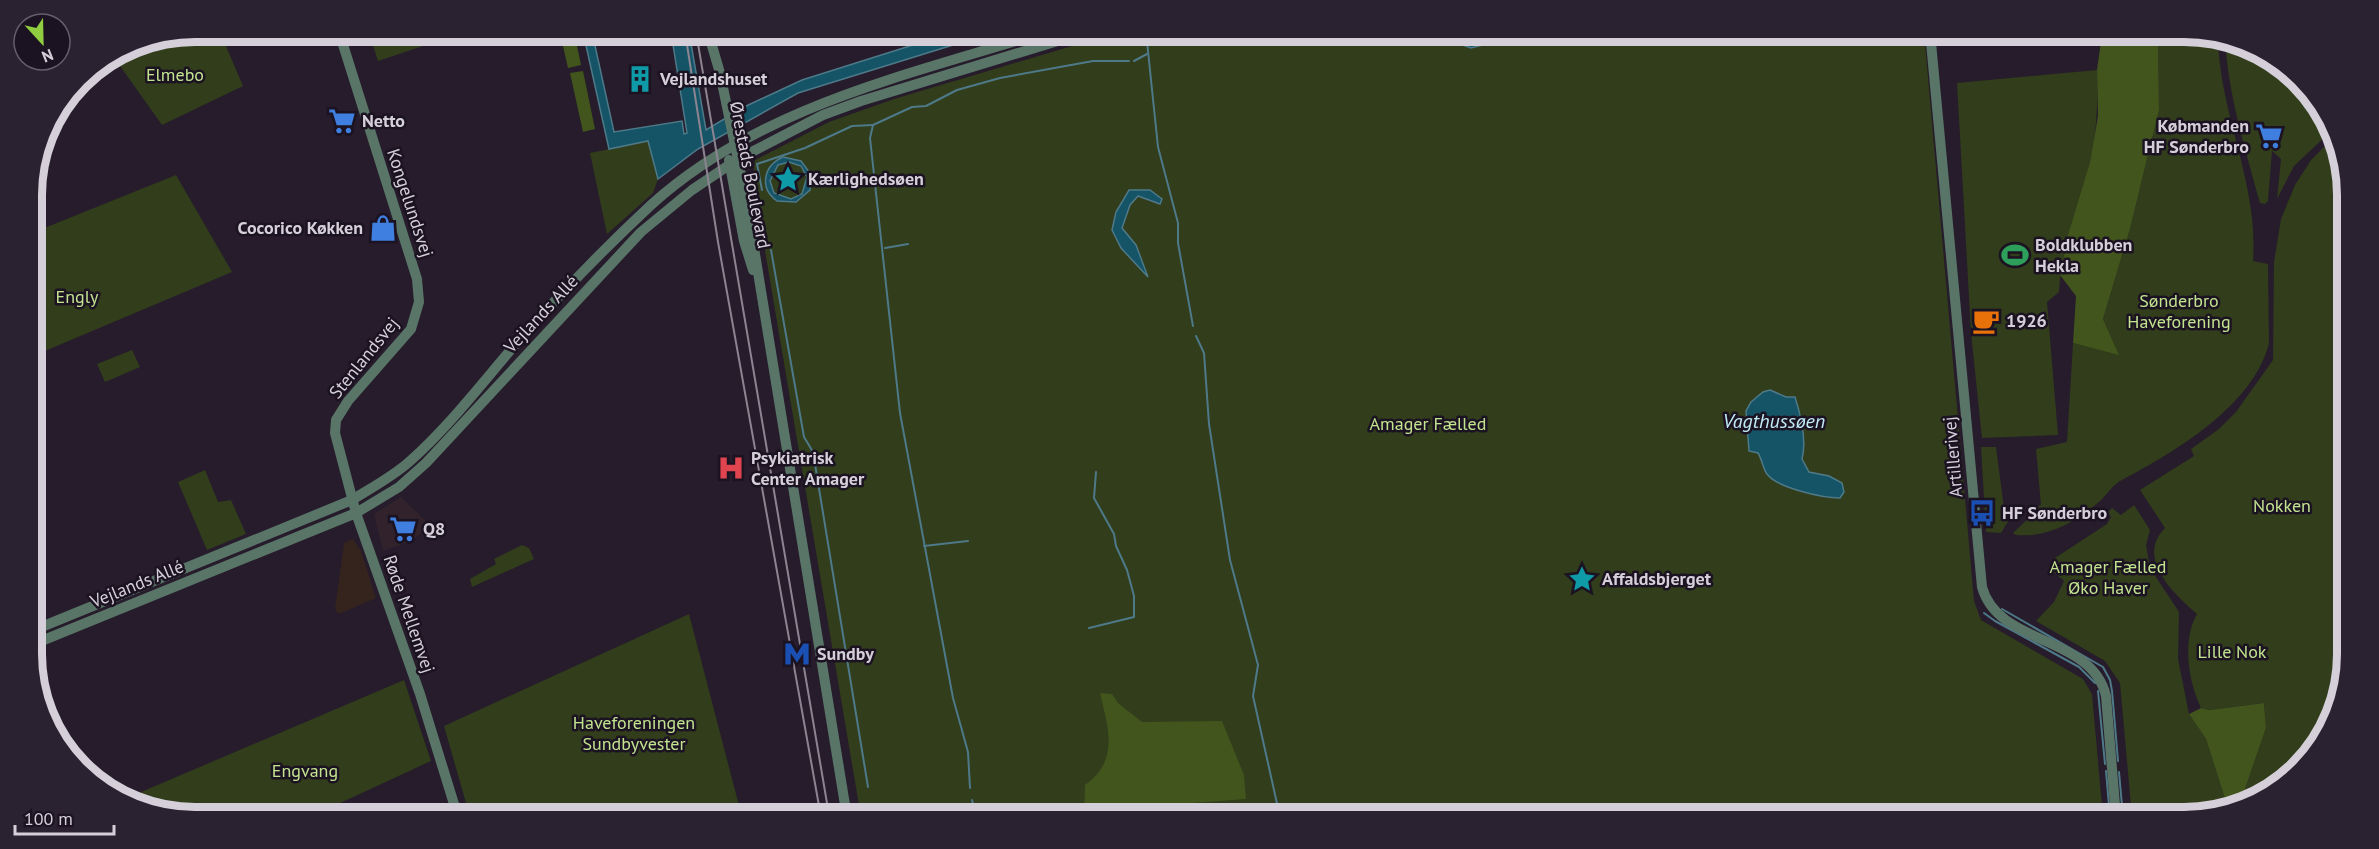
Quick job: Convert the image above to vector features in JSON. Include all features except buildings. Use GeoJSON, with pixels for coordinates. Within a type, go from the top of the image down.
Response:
{"type":"FeatureCollection","features":[{"type":"Feature","properties":{"kind":"street","name":"Kongelundsvej"},"geometry":{"type":"LineString","coordinates":[[342,42],[417,279],[419,302],[416,316]]}},
{"type":"Feature","properties":{"kind":"street","name":"Ørestads Boulevard"},"geometry":{"type":"LineString","coordinates":[[710,42],[759,287],[845,807]]}},
{"type":"Feature","properties":{"kind":"street","name":"Vejlands Allé"},"geometry":{"type":"LineString","coordinates":[[42,627],[352,500],[409,462],[607,248],[651,205],[793,115],[822,103],[1014,42]]}},
{"type":"Feature","properties":{"kind":"street","name":"Vejlands Allé"},"geometry":{"type":"LineString","coordinates":[[42,641],[356,513],[399,487],[426,463],[640,232],[688,193],[690,186],[732,154],[852,104],[1054,42]]}},
{"type":"Feature","properties":{"kind":"street","name":"Artillerivej"},"geometry":{"type":"LineString","coordinates":[[1931,42],[1982,587],[1989,606],[2001,618],[2084,662],[2099,677],[2106,696],[2115,807]]}},
{"type":"Feature","properties":{"kind":"street","name":"Stenlandsvej"},"geometry":{"type":"LineString","coordinates":[[336,420],[348,401],[404,340],[416,316]]}},
{"type":"Feature","properties":{"kind":"street","name":"Røde Mellemvej"},"geometry":{"type":"LineString","coordinates":[[336,420],[338,449],[352,500],[420,694],[455,807]]}},
{"type":"Feature","properties":{"kind":"shaded area"},"geometry":{"type":"Polygon","coordinates":[[[401,497],[430,525],[412,541],[383,551],[374,514],[401,497]]]}},
{"type":"Feature","properties":{"kind":"shaded area"},"geometry":{"type":"Polygon","coordinates":[[[353,539],[361,551],[376,598],[339,614],[335,609],[344,543],[353,539]]]}},
{"type":"Feature","properties":{"kind":"green space","name":"Elmebo"},"geometry":{"type":"Polygon","coordinates":[[[224,42],[243,86],[162,125],[118,62],[155,47],[175,43],[224,42]]]}},
{"type":"Feature","properties":{"kind":"green space"},"geometry":{"type":"Polygon","coordinates":[[[372,42],[422,42],[423,46],[378,61],[372,42]]]}},
{"type":"Feature","properties":{"kind":"green space"},"geometry":{"type":"Polygon","coordinates":[[[562,42],[576,42],[581,65],[568,68],[562,42]]]}},
{"type":"Feature","properties":{"kind":"green space","name":"Amager Fælled"},"geometry":{"type":"Polygon","coordinates":[[[1085,42],[1925,42],[1974,601],[1981,620],[2083,679],[2092,694],[2102,807],[859,807],[753,180],[755,160],[829,122],[894,99],[1085,42]]]}},
{"type":"Feature","properties":{"kind":"green space"},"geometry":{"type":"Polygon","coordinates":[[[2101,42],[2158,42],[2159,110],[2130,229],[2103,319],[2119,355],[2073,343],[2076,296],[2060,275],[2068,235],[2090,162],[2098,116],[2097,70],[2101,42]]]}},
{"type":"Feature","properties":{"kind":"green space","name":"Sønderbro Haveforening"},"geometry":{"type":"Polygon","coordinates":[[[2158,42],[2204,43],[2219,46],[2225,93],[2250,204],[2253,261],[2268,264],[2269,343],[2261,366],[2247,387],[2230,406],[2188,441],[2119,482],[2099,502],[2071,522],[2039,534],[2016,535],[2013,533],[2031,516],[2032,508],[2041,505],[2036,449],[2067,442],[2073,343],[2118,354],[2103,319],[2130,229],[2159,110],[2158,42]]]}},
{"type":"Feature","properties":{"kind":"green space"},"geometry":{"type":"Polygon","coordinates":[[[2226,48],[2252,58],[2285,80],[2311,110],[2325,137],[2294,166],[2277,199],[2281,159],[2272,151],[2268,201],[2265,204],[2260,203],[2238,121],[2226,48]]]}},
{"type":"Feature","properties":{"kind":"green space","name":"Boldklubben Hekla"},"geometry":{"type":"Polygon","coordinates":[[[2097,70],[2096,116],[2090,162],[2063,259],[2059,292],[2047,302],[2058,435],[1982,438],[1971,333],[1957,83],[2097,70]]]}},
{"type":"Feature","properties":{"kind":"green space"},"geometry":{"type":"Polygon","coordinates":[[[583,71],[595,129],[583,132],[570,73],[583,71]]]}},
{"type":"Feature","properties":{"kind":"green space"},"geometry":{"type":"Polygon","coordinates":[[[648,141],[658,179],[653,193],[607,234],[590,153],[648,141]]]}},
{"type":"Feature","properties":{"kind":"green space"},"geometry":{"type":"Polygon","coordinates":[[[2328,143],[2336,175],[2337,195],[2336,674],[2329,703],[2311,739],[2285,769],[2250,791],[2245,789],[2266,728],[2264,703],[2209,710],[2201,708],[2196,697],[2188,661],[2189,636],[2197,614],[2161,575],[2154,551],[2157,539],[2165,528],[2140,490],[2194,456],[2191,449],[2219,429],[2236,412],[2273,360],[2274,262],[2281,219],[2295,185],[2311,160],[2328,143]]]}},
{"type":"Feature","properties":{"kind":"green space","name":"Engly"},"geometry":{"type":"Polygon","coordinates":[[[176,175],[232,272],[42,352],[42,229],[176,175]]]}},
{"type":"Feature","properties":{"kind":"green space"},"geometry":{"type":"Polygon","coordinates":[[[132,350],[140,367],[105,382],[97,364],[132,350]]]}},
{"type":"Feature","properties":{"kind":"green space"},"geometry":{"type":"Polygon","coordinates":[[[1981,447],[1996,447],[2004,508],[2016,508],[2001,533],[1986,532],[1981,447]]]}},
{"type":"Feature","properties":{"kind":"green space"},"geometry":{"type":"Polygon","coordinates":[[[205,470],[218,502],[231,500],[246,534],[207,550],[178,482],[205,470]]]}},
{"type":"Feature","properties":{"kind":"green space","name":"Amager Fælled Øko Haver"},"geometry":{"type":"Polygon","coordinates":[[[2134,505],[2150,530],[2146,545],[2150,568],[2179,612],[2178,659],[2189,714],[2206,739],[2226,801],[2224,802],[2194,807],[2131,807],[2120,683],[2105,661],[2036,621],[2054,602],[2064,581],[2049,568],[2055,558],[2107,524],[2111,517],[2108,512],[2112,508],[2121,515],[2134,505]]]}},
{"type":"Feature","properties":{"kind":"green space"},"geometry":{"type":"Polygon","coordinates":[[[522,545],[529,548],[534,559],[472,587],[470,579],[496,564],[494,559],[522,545]]]}},
{"type":"Feature","properties":{"kind":"green space","name":"Haveforeningen Sundbyvester"},"geometry":{"type":"Polygon","coordinates":[[[689,614],[739,807],[467,807],[444,726],[689,614]]]}},
{"type":"Feature","properties":{"kind":"green space","name":"Engvang"},"geometry":{"type":"Polygon","coordinates":[[[404,680],[431,761],[332,807],[175,806],[135,794],[404,680]]]}},
{"type":"Feature","properties":{"kind":"green space"},"geometry":{"type":"Polygon","coordinates":[[[1100,693],[1112,694],[1118,703],[1142,722],[1222,721],[1244,775],[1246,799],[1192,803],[1185,807],[1084,807],[1085,785],[1096,775],[1107,754],[1109,743],[1100,693]]]}},
{"type":"Feature","properties":{"kind":"green space"},"geometry":{"type":"Polygon","coordinates":[[[2264,703],[2266,728],[2245,789],[2250,791],[2226,801],[2206,739],[2189,714],[2201,708],[2209,710],[2264,703]]]}},
{"type":"Feature","properties":{"kind":"water"},"geometry":{"type":"Polygon","coordinates":[[[585,42],[594,42],[614,132],[682,121],[684,134],[687,133],[673,42],[691,42],[706,130],[744,107],[802,80],[922,42],[963,42],[798,93],[698,149],[658,179],[648,141],[609,149],[585,42]]]}},
{"type":"Feature","properties":{"kind":"water"},"geometry":{"type":"Polygon","coordinates":[[[1457,42],[1494,42],[1471,48],[1457,42]]]}},
{"type":"Feature","properties":{"kind":"water"},"geometry":{"type":"Polygon","coordinates":[[[1494,42],[1519,42],[1517,43],[1505,45],[1494,42]]]}},
{"type":"Feature","properties":{"kind":"water"},"geometry":{"type":"Polygon","coordinates":[[[783,157],[801,161],[812,176],[810,190],[796,202],[777,201],[768,190],[766,178],[768,171],[776,161],[783,157]],[[789,162],[778,165],[770,181],[774,193],[791,199],[802,194],[807,177],[801,166],[789,162]]]}},
{"type":"Feature","properties":{"kind":"water"},"geometry":{"type":"Polygon","coordinates":[[[1129,190],[1150,190],[1162,199],[1160,204],[1138,196],[1130,205],[1122,228],[1136,245],[1148,277],[1121,248],[1112,230],[1116,212],[1129,190]]]}},
{"type":"Feature","properties":{"kind":"water","name":"Vagthussøen"},"geometry":{"type":"Polygon","coordinates":[[[1770,390],[1786,397],[1795,397],[1804,436],[1802,459],[1809,472],[1829,476],[1842,483],[1844,492],[1840,498],[1812,494],[1780,484],[1767,474],[1758,453],[1749,451],[1746,411],[1751,402],[1763,392],[1770,390]]]}},
{"type":"Feature","properties":{"kind":"waterway"},"geometry":{"type":"LineString","coordinates":[[1147,42],[1158,147],[1178,223],[1178,243],[1193,326]]}},
{"type":"Feature","properties":{"kind":"waterway"},"geometry":{"type":"LineString","coordinates":[[1134,61],[1147,54]]}},
{"type":"Feature","properties":{"kind":"waterway"},"geometry":{"type":"LineString","coordinates":[[970,788],[968,752],[953,698],[900,413],[870,138],[873,125],[912,107],[926,106],[957,90],[1000,78],[1093,61],[1129,61]]}},
{"type":"Feature","properties":{"kind":"waterway"},"geometry":{"type":"LineString","coordinates":[[762,190],[757,164],[805,148],[852,126],[873,125]]}},
{"type":"Feature","properties":{"kind":"waterway"},"geometry":{"type":"LineString","coordinates":[[885,248],[908,244]]}},
{"type":"Feature","properties":{"kind":"waterway"},"geometry":{"type":"LineString","coordinates":[[771,250],[804,437],[813,452],[868,787]]}},
{"type":"Feature","properties":{"kind":"waterway"},"geometry":{"type":"LineString","coordinates":[[1196,336],[1204,353],[1209,424],[1230,560],[1258,665],[1253,696],[1278,807]]}},
{"type":"Feature","properties":{"kind":"waterway"},"geometry":{"type":"LineString","coordinates":[[1089,628],[1134,617],[1134,596],[1127,570],[1116,546],[1114,534],[1094,498],[1096,472]]}},
{"type":"Feature","properties":{"kind":"waterway"},"geometry":{"type":"LineString","coordinates":[[924,546],[968,541]]}},
{"type":"Feature","properties":{"kind":"waterway"},"geometry":{"type":"LineString","coordinates":[[2002,609],[2103,667],[2110,680],[2112,691],[2118,761]]}},
{"type":"Feature","properties":{"kind":"waterway"},"geometry":{"type":"LineString","coordinates":[[1984,613],[2079,667],[2095,683]]}},
{"type":"Feature","properties":{"kind":"waterway"},"geometry":{"type":"LineString","coordinates":[[2098,691],[2105,764]]}},
{"type":"Feature","properties":{"kind":"waterway"},"geometry":{"type":"LineString","coordinates":[[2106,771],[2109,807]]}},
{"type":"Feature","properties":{"kind":"waterway"},"geometry":{"type":"LineString","coordinates":[[2119,772],[2122,807]]}},
{"type":"Feature","properties":{"kind":"waterway"},"geometry":{"type":"LineString","coordinates":[[972,800],[974,807]]}},
{"type":"Feature","properties":{"kind":"railway"},"geometry":{"type":"LineString","coordinates":[[687,42],[718,242],[819,807]]}},
{"type":"Feature","properties":{"kind":"railway"},"geometry":{"type":"LineString","coordinates":[[698,42],[828,807]]}},
{"type":"Feature","properties":{"kind":"place","name":"Vejlandshuset"},"geometry":{"type":"Point","coordinates":[640,79]}},
{"type":"Feature","properties":{"kind":"place","name":"Netto"},"geometry":{"type":"Point","coordinates":[342,121]}},
{"type":"Feature","properties":{"kind":"place","name":"Købmanden HF Sønderbro"},"geometry":{"type":"Point","coordinates":[2269,136]}},
{"type":"Feature","properties":{"kind":"place","name":"Kærlighedsøen"},"geometry":{"type":"Point","coordinates":[788,179]}},
{"type":"Feature","properties":{"kind":"place","name":"Cocorico Køkken"},"geometry":{"type":"Point","coordinates":[383,228]}},
{"type":"Feature","properties":{"kind":"place","name":"Boldklubben Hekla"},"geometry":{"type":"Point","coordinates":[2015,255]}},
{"type":"Feature","properties":{"kind":"place","name":"1926"},"geometry":{"type":"Point","coordinates":[1986,321]}},
{"type":"Feature","properties":{"kind":"place","name":"Psykiatrisk Center Amager"},"geometry":{"type":"Point","coordinates":[731,468]}},
{"type":"Feature","properties":{"kind":"place","name":"HF Sønderbro"},"geometry":{"type":"Point","coordinates":[1982,513]}},
{"type":"Feature","properties":{"kind":"place","name":"Q8"},"geometry":{"type":"Point","coordinates":[403,529]}},
{"type":"Feature","properties":{"kind":"place","name":"Affaldsbjerget"},"geometry":{"type":"Point","coordinates":[1582,579]}},
{"type":"Feature","properties":{"kind":"place","name":"Sundby"},"geometry":{"type":"Point","coordinates":[797,654]}},
{"type":"Feature","properties":{"kind":"park label","name":"Nokken"},"geometry":{"type":"Point","coordinates":[2282,506]}},
{"type":"Feature","properties":{"kind":"park label","name":"Lille Nok"},"geometry":{"type":"Point","coordinates":[2232,652]}}]}
